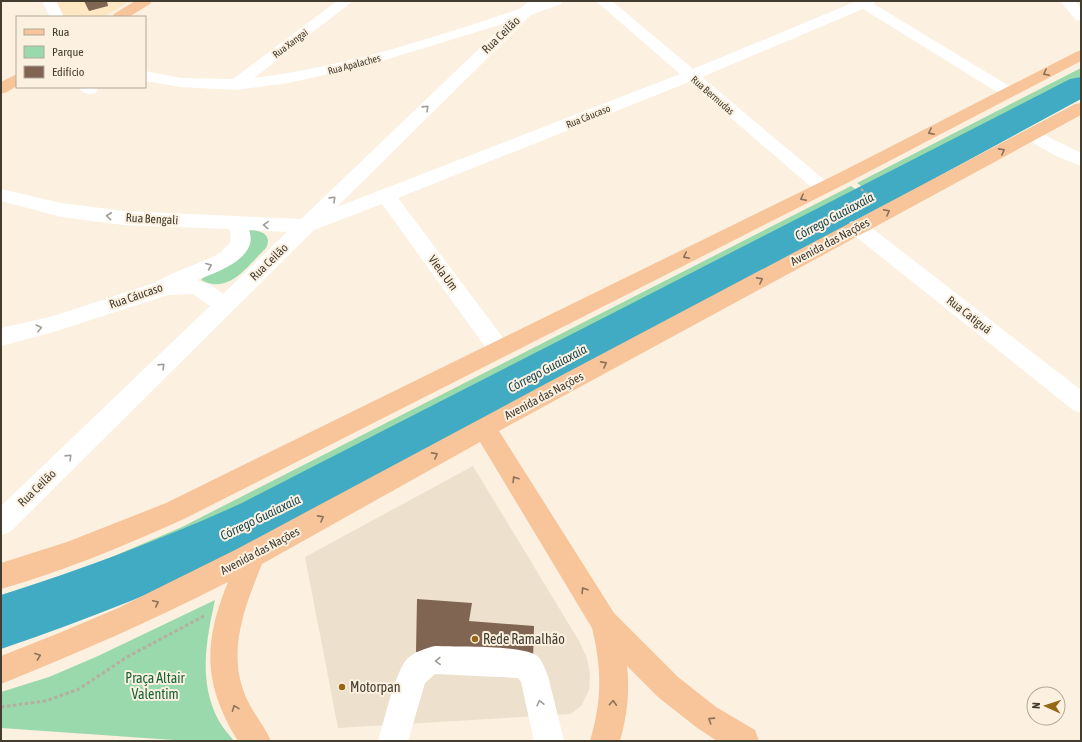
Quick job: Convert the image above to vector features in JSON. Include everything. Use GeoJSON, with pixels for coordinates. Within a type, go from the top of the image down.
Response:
{"type":"FeatureCollection","features":[{"type":"Feature","properties":{"kind":"main road"},"geometry":{"type":"LineString","coordinates":[[121,16],[145,1]]}},
{"type":"Feature","properties":{"kind":"main road"},"geometry":{"type":"LineString","coordinates":[[1,576],[119,536],[174,511],[823,188],[1081,55]]}},
{"type":"Feature","properties":{"kind":"main road"},"geometry":{"type":"LineString","coordinates":[[1,89],[16,80]]}},
{"type":"Feature","properties":{"kind":"main road","name":"Avenida das Nações"},"geometry":{"type":"LineString","coordinates":[[1,670],[43,654],[111,624],[252,556],[484,428],[1081,108]]}},
{"type":"Feature","properties":{"kind":"main road"},"geometry":{"type":"LineString","coordinates":[[484,428],[604,623],[668,687],[706,717],[744,741]]}},
{"type":"Feature","properties":{"kind":"main road"},"geometry":{"type":"LineString","coordinates":[[252,556],[234,600],[224,641],[224,663],[228,689],[239,716],[256,741]]}},
{"type":"Feature","properties":{"kind":"main road"},"geometry":{"type":"LineString","coordinates":[[604,623],[611,645],[615,680],[613,709],[605,741]]}},
{"type":"Feature","properties":{"kind":"street"},"geometry":{"type":"LineString","coordinates":[[49,1],[56,16]]}},
{"type":"Feature","properties":{"kind":"street","name":"Rua Xangai"},"geometry":{"type":"LineString","coordinates":[[234,86],[346,1]]}},
{"type":"Feature","properties":{"kind":"street","name":"Rua Ceilão"},"geometry":{"type":"LineString","coordinates":[[1,523],[537,1]]}},
{"type":"Feature","properties":{"kind":"street","name":"Rua Apalaches"},"geometry":{"type":"LineString","coordinates":[[146,76],[185,84],[234,86],[294,78],[335,70],[389,55],[524,13],[556,1]]}},
{"type":"Feature","properties":{"kind":"street","name":"Rua Bermudas"},"geometry":{"type":"LineString","coordinates":[[604,1],[823,188]]}},
{"type":"Feature","properties":{"kind":"street"},"geometry":{"type":"LineString","coordinates":[[1067,1],[1081,17]]}},
{"type":"Feature","properties":{"kind":"street"},"geometry":{"type":"LineString","coordinates":[[866,2],[1008,92]]}},
{"type":"Feature","properties":{"kind":"street","name":"Rua Cáucaso"},"geometry":{"type":"LineString","coordinates":[[305,226],[386,196],[690,76],[866,2]]}},
{"type":"Feature","properties":{"kind":"street"},"geometry":{"type":"LineString","coordinates":[[1032,135],[1062,152],[1081,160]]}},
{"type":"Feature","properties":{"kind":"street","name":"Rua Bengali"},"geometry":{"type":"LineString","coordinates":[[1,195],[54,209],[97,215],[152,220],[305,226]]}},
{"type":"Feature","properties":{"kind":"street","name":"Viela Um"},"geometry":{"type":"LineString","coordinates":[[386,196],[499,349]]}},
{"type":"Feature","properties":{"kind":"street","name":"Rua Cáucaso"},"geometry":{"type":"LineString","coordinates":[[1,337],[50,325],[161,289],[178,279],[223,261],[231,256],[239,245],[241,231],[236,223]]}},
{"type":"Feature","properties":{"kind":"street","name":"Rua Catiguá"},"geometry":{"type":"LineString","coordinates":[[857,227],[1081,403]]}},
{"type":"Feature","properties":{"kind":"street"},"geometry":{"type":"LineString","coordinates":[[161,289],[182,285],[196,286],[204,290],[223,306]]}},
{"type":"Feature","properties":{"kind":"street"},"geometry":{"type":"LineString","coordinates":[[393,741],[409,682],[418,668],[435,660],[522,664],[527,666],[534,676],[549,741]]}},
{"type":"Feature","properties":{"kind":"path"},"geometry":{"type":"LineString","coordinates":[[1,707],[45,700],[79,689],[127,657],[234,600]]}},
{"type":"Feature","properties":{"kind":"shaded area"},"geometry":{"type":"Polygon","coordinates":[[[55,1],[130,1],[106,16],[62,16],[55,1]]]}},
{"type":"Feature","properties":{"kind":"shaded area"},"geometry":{"type":"Polygon","coordinates":[[[473,466],[579,641],[587,658],[590,674],[589,690],[582,705],[571,714],[338,728],[305,557],[473,466]]]}},
{"type":"Feature","properties":{"kind":"green space"},"geometry":{"type":"Polygon","coordinates":[[[1081,68],[1081,80],[868,191],[857,183],[1081,68]]]}},
{"type":"Feature","properties":{"kind":"green space"},"geometry":{"type":"Polygon","coordinates":[[[851,186],[862,194],[256,511],[215,531],[103,578],[1,611],[1,600],[3,597],[74,573],[182,527],[851,186]]]}},
{"type":"Feature","properties":{"kind":"green space"},"geometry":{"type":"Polygon","coordinates":[[[252,230],[263,233],[267,237],[268,244],[245,270],[229,281],[221,284],[211,284],[201,280],[248,231],[252,230]]]}},
{"type":"Feature","properties":{"kind":"green space","name":"Praça Altair Valentim"},"geometry":{"type":"Polygon","coordinates":[[[215,600],[207,646],[206,676],[208,691],[212,706],[219,721],[234,741],[188,741],[1,728],[1,692],[49,677],[98,656],[215,600]]]}},
{"type":"Feature","properties":{"kind":"building"},"geometry":{"type":"Polygon","coordinates":[[[84,1],[107,1],[108,6],[89,11],[84,1]]]}},
{"type":"Feature","properties":{"kind":"building","name":"Rede Ramalhão"},"geometry":{"type":"Polygon","coordinates":[[[417,599],[472,603],[469,621],[534,626],[533,660],[416,652],[417,599]]]}},
{"type":"Feature","properties":{"kind":"waterway","name":"Córrego Guaiaxaia"},"geometry":{"type":"LineString","coordinates":[[1,622],[132,576],[259,520],[1081,86]]}},
{"type":"Feature","properties":{"kind":"place","name":"Rede Ramalhão"},"geometry":{"type":"Point","coordinates":[475,639]}},
{"type":"Feature","properties":{"kind":"place","name":"Motorpan"},"geometry":{"type":"Point","coordinates":[342,687]}}]}
